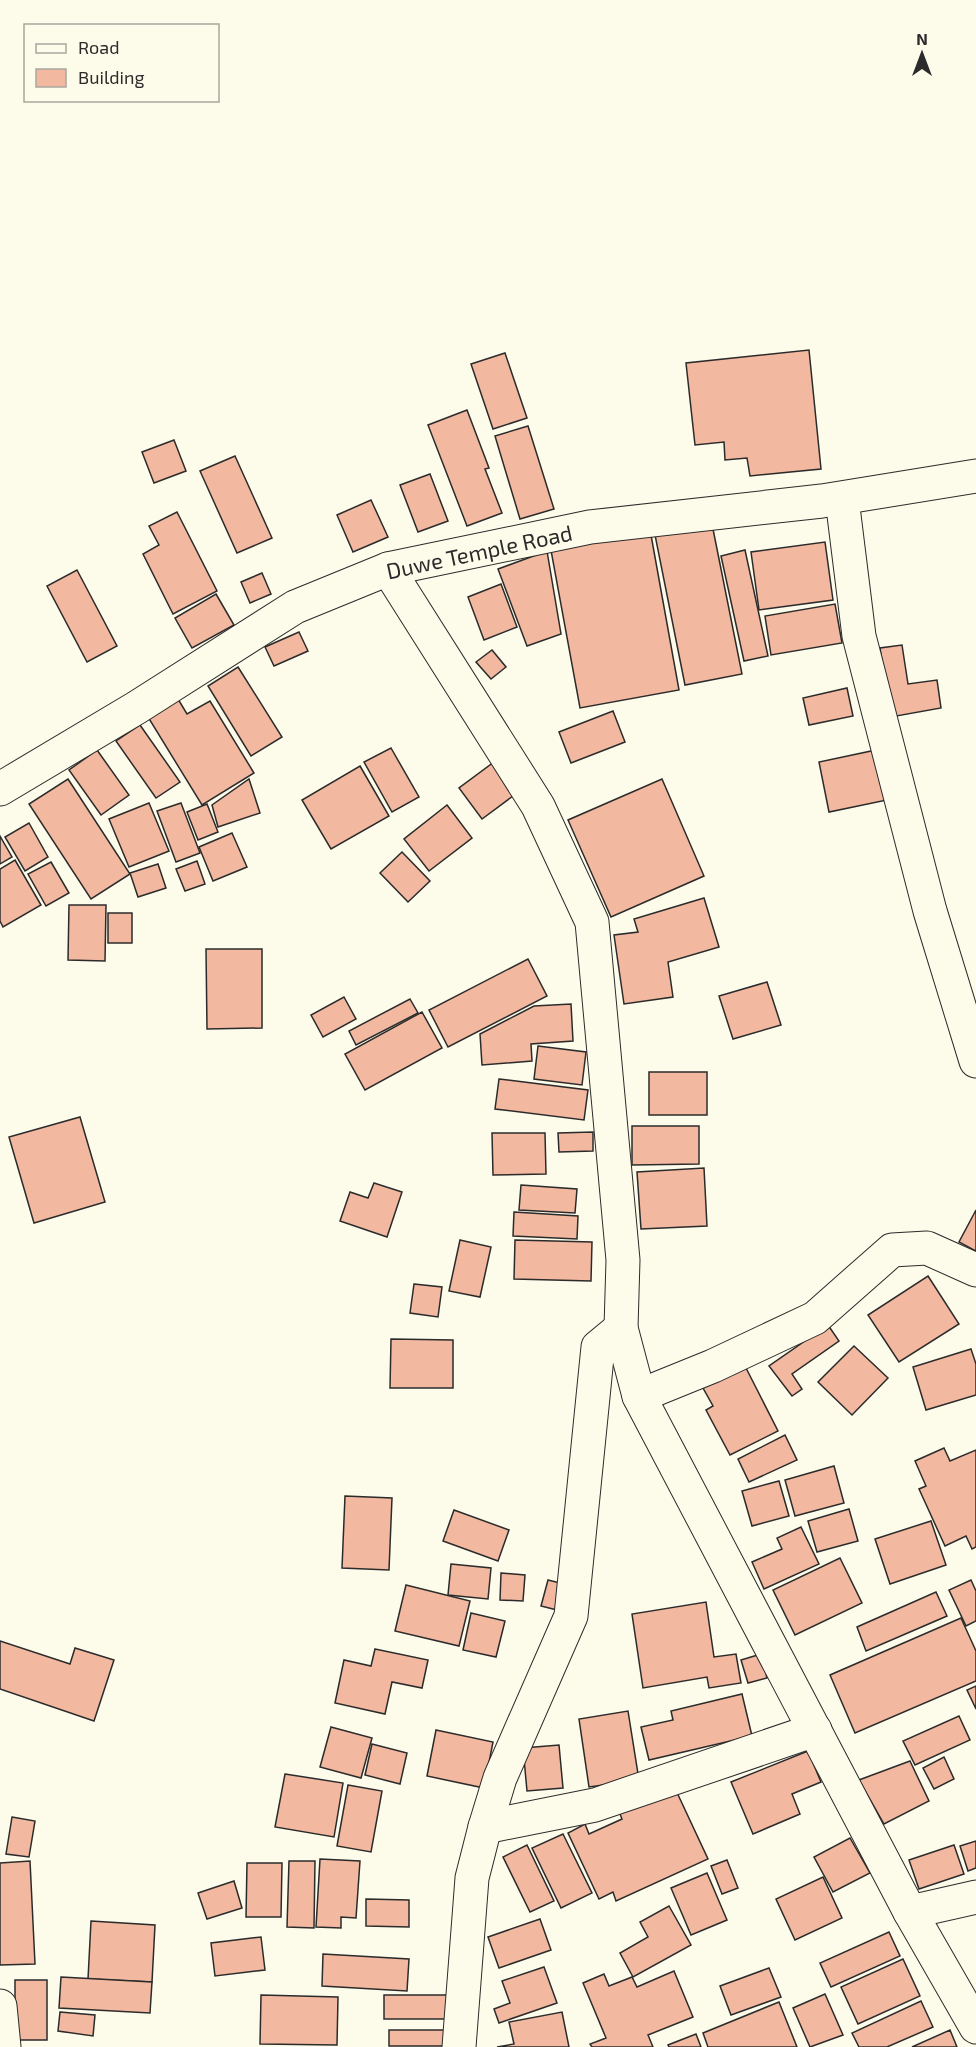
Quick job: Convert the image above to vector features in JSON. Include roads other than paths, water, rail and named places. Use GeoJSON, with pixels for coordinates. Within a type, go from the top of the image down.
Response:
{"type":"FeatureCollection","features":[{"type":"Feature","properties":{"kind":"street","name":"Duwe Temple Road"},"geometry":{"type":"LineString","coordinates":[[0,789],[136,708],[295,607],[388,569],[590,527],[842,499],[976,476]]}},
{"type":"Feature","properties":{"kind":"street"},"geometry":{"type":"LineString","coordinates":[[842,499],[859,636],[930,910],[976,1061]]}},
{"type":"Feature","properties":{"kind":"street"},"geometry":{"type":"LineString","coordinates":[[388,569],[538,806],[592,922],[623,1260],[621,1328],[639,1396],[910,1912],[976,2027]]}},
{"type":"Feature","properties":{"kind":"street"},"geometry":{"type":"LineString","coordinates":[[639,1396],[713,1366],[815,1318],[892,1250],[927,1248],[976,1270]]}},
{"type":"Feature","properties":{"kind":"street"},"geometry":{"type":"LineString","coordinates":[[459,2047],[472,1878],[500,1778],[571,1616],[598,1347],[621,1328]]}},
{"type":"Feature","properties":{"kind":"street"},"geometry":{"type":"LineString","coordinates":[[485,1827],[595,1804],[815,1730]]}},
{"type":"Feature","properties":{"kind":"street"},"geometry":{"type":"LineString","coordinates":[[910,1912],[976,1897]]}},
{"type":"Feature","properties":{"kind":"street"},"geometry":{"type":"LineString","coordinates":[[0,2006],[4,2047]]}}]}
